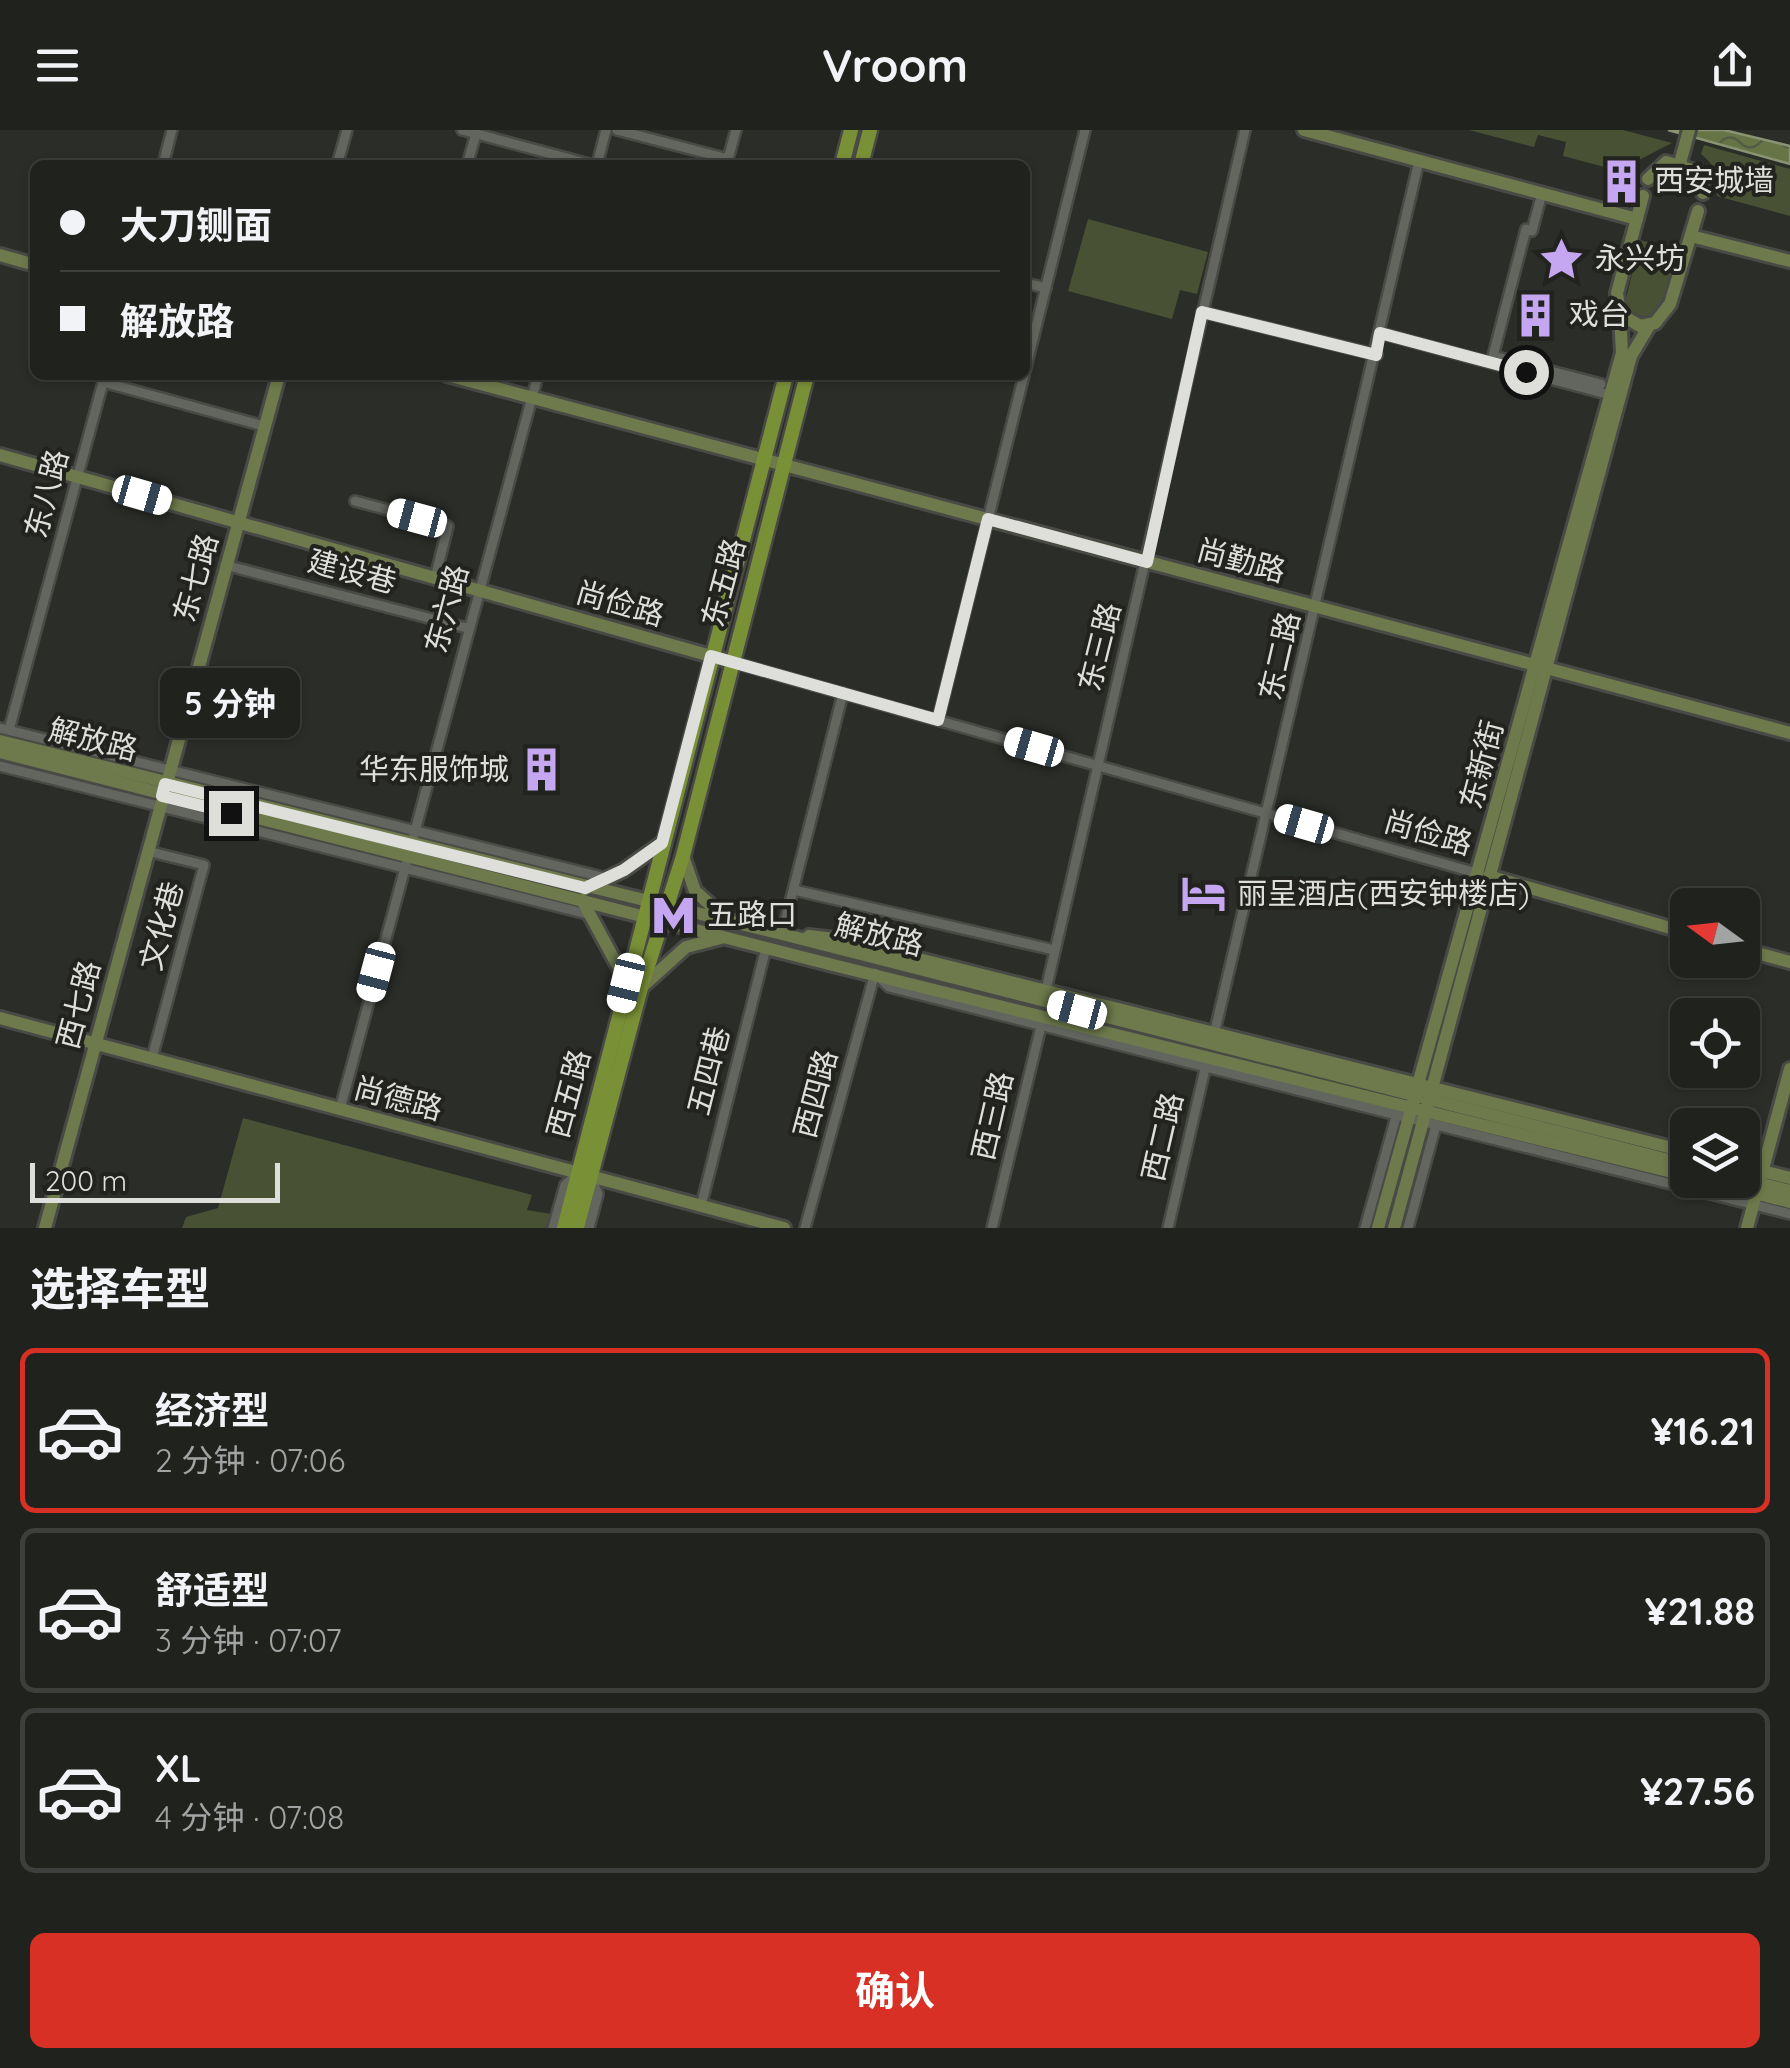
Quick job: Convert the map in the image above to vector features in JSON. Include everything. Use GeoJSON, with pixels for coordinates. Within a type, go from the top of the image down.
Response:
{"type":"FeatureCollection","features":[{"type":"Feature","properties":{"kind":"main road"},"geometry":{"type":"LineString","coordinates":[[843,160],[851,130]]}},
{"type":"Feature","properties":{"kind":"main road"},"geometry":{"type":"LineString","coordinates":[[861,160],[870,130]]}},
{"type":"Feature","properties":{"kind":"main road"},"geometry":{"type":"LineString","coordinates":[[1304,130],[1637,219]]}},
{"type":"Feature","properties":{"kind":"main road"},"geometry":{"type":"LineString","coordinates":[[1680,163],[1687,136]]}},
{"type":"Feature","properties":{"kind":"main road"},"geometry":{"type":"LineString","coordinates":[[1648,179],[1666,162],[1680,163],[1698,172],[1703,192]]}},
{"type":"Feature","properties":{"kind":"main road","name":"东新街"},"geometry":{"type":"LineString","coordinates":[[1541,667],[1605,390],[1624,344],[1617,293],[1643,196]]}},
{"type":"Feature","properties":{"kind":"main road","name":"东新街"},"geometry":{"type":"LineString","coordinates":[[1378,1228],[1420,1107],[1631,356],[1649,326],[1670,304],[1698,211]]}},
{"type":"Feature","properties":{"kind":"main road"},"geometry":{"type":"LineString","coordinates":[[1691,236],[1790,262]]}},
{"type":"Feature","properties":{"kind":"main road"},"geometry":{"type":"LineString","coordinates":[[0,256],[30,264]]}},
{"type":"Feature","properties":{"kind":"main road"},"geometry":{"type":"LineString","coordinates":[[1620,314],[1631,322],[1649,326]]}},
{"type":"Feature","properties":{"kind":"main road","name":"东七路"},"geometry":{"type":"LineString","coordinates":[[162,796],[277,380]]}},
{"type":"Feature","properties":{"kind":"main road","name":"尚勤路"},"geometry":{"type":"LineString","coordinates":[[465,380],[1790,733]]}},
{"type":"Feature","properties":{"kind":"main road","name":"东五路"},"geometry":{"type":"LineString","coordinates":[[645,908],[785,380]]}},
{"type":"Feature","properties":{"kind":"main road","name":"东五路"},"geometry":{"type":"LineString","coordinates":[[663,913],[682,856],[806,380]]}},
{"type":"Feature","properties":{"kind":"main road","name":"尚俭路"},"geometry":{"type":"LineString","coordinates":[[0,455],[732,662]]}},
{"type":"Feature","properties":{"kind":"main road","name":"解放路"},"geometry":{"type":"LineString","coordinates":[[2,746],[162,796],[645,908],[726,937],[1042,1021],[1210,1052]]}},
{"type":"Feature","properties":{"kind":"main road","name":"西七路"},"geometry":{"type":"LineString","coordinates":[[45,1228],[162,796]]}},
{"type":"Feature","properties":{"kind":"main road"},"geometry":{"type":"LineString","coordinates":[[662,843],[583,894],[591,915],[634,986],[686,947],[726,937]]}},
{"type":"Feature","properties":{"kind":"main road"},"geometry":{"type":"LineString","coordinates":[[682,856],[695,891],[728,920]]}},
{"type":"Feature","properties":{"kind":"main road","name":"尚俭路"},"geometry":{"type":"LineString","coordinates":[[1486,876],[1670,928]]}},
{"type":"Feature","properties":{"kind":"main road","name":"西五路"},"geometry":{"type":"LineString","coordinates":[[564,1228],[584,1175],[634,986],[645,908]]}},
{"type":"Feature","properties":{"kind":"main road","name":"解放路"},"geometry":{"type":"LineString","coordinates":[[663,913],[728,920],[906,968],[1044,996],[1210,1052],[1670,1171]]}},
{"type":"Feature","properties":{"kind":"main road","name":"西五路"},"geometry":{"type":"LineString","coordinates":[[634,986],[663,913]]}},
{"type":"Feature","properties":{"kind":"main road"},"geometry":{"type":"LineString","coordinates":[[782,934],[844,940],[1044,996]]}},
{"type":"Feature","properties":{"kind":"main road"},"geometry":{"type":"LineString","coordinates":[[896,953],[906,968]]}},
{"type":"Feature","properties":{"kind":"main road"},"geometry":{"type":"LineString","coordinates":[[1760,953],[1790,962]]}},
{"type":"Feature","properties":{"kind":"main road","name":"尚德路"},"geometry":{"type":"LineString","coordinates":[[0,1018],[784,1228]]}},
{"type":"Feature","properties":{"kind":"main road"},"geometry":{"type":"LineString","coordinates":[[1210,1052],[1420,1107],[1670,1149]]}},
{"type":"Feature","properties":{"kind":"main road"},"geometry":{"type":"LineString","coordinates":[[1760,1181],[1790,1069]]}},
{"type":"Feature","properties":{"kind":"main road","name":"东新街"},"geometry":{"type":"LineString","coordinates":[[1394,1228],[1420,1107]]}},
{"type":"Feature","properties":{"kind":"main road","name":"解放路"},"geometry":{"type":"LineString","coordinates":[[1420,1107],[1670,1161]]}},
{"type":"Feature","properties":{"kind":"main road","name":"西五路"},"geometry":{"type":"LineString","coordinates":[[577,1228],[584,1175]]}},
{"type":"Feature","properties":{"kind":"main road"},"geometry":{"type":"LineString","coordinates":[[1760,1187],[1790,1178]]}},
{"type":"Feature","properties":{"kind":"main road"},"geometry":{"type":"LineString","coordinates":[[1760,1188],[1790,1191]]}},
{"type":"Feature","properties":{"kind":"main road"},"geometry":{"type":"LineString","coordinates":[[1760,1189],[1790,1202]]}},
{"type":"Feature","properties":{"kind":"main road"},"geometry":{"type":"LineString","coordinates":[[1747,1228],[1755,1198]]}},
{"type":"Feature","properties":{"kind":"street"},"geometry":{"type":"LineString","coordinates":[[163,160],[172,130]]}},
{"type":"Feature","properties":{"kind":"street"},"geometry":{"type":"LineString","coordinates":[[338,160],[347,130]]}},
{"type":"Feature","properties":{"kind":"street"},"geometry":{"type":"LineString","coordinates":[[462,130],[575,160]]}},
{"type":"Feature","properties":{"kind":"street"},"geometry":{"type":"LineString","coordinates":[[596,160],[606,130]]}},
{"type":"Feature","properties":{"kind":"street"},"geometry":{"type":"LineString","coordinates":[[617,130],[728,159],[736,130]]}},
{"type":"Feature","properties":{"kind":"street"},"geometry":{"type":"LineString","coordinates":[[1030,350],[1085,130]]}},
{"type":"Feature","properties":{"kind":"street","name":"东三路"},"geometry":{"type":"LineString","coordinates":[[1044,996],[1245,130]]}},
{"type":"Feature","properties":{"kind":"street"},"geometry":{"type":"LineString","coordinates":[[468,160],[476,134]]}},
{"type":"Feature","properties":{"kind":"street","name":"东二路"},"geometry":{"type":"LineString","coordinates":[[1210,1052],[1419,160]]}},
{"type":"Feature","properties":{"kind":"street"},"geometry":{"type":"LineString","coordinates":[[1542,194],[1532,230],[1526,229],[1493,356],[1605,390]]}},
{"type":"Feature","properties":{"kind":"street"},"geometry":{"type":"LineString","coordinates":[[1030,284],[1046,288]]}},
{"type":"Feature","properties":{"kind":"street"},"geometry":{"type":"LineString","coordinates":[[1202,312],[1376,355]]}},
{"type":"Feature","properties":{"kind":"street"},"geometry":{"type":"LineString","coordinates":[[1380,333],[1605,390]]}},
{"type":"Feature","properties":{"kind":"street","name":"东八路"},"geometry":{"type":"LineString","coordinates":[[2,746],[103,380]]}},
{"type":"Feature","properties":{"kind":"street"},"geometry":{"type":"LineString","coordinates":[[111,380],[264,426]]}},
{"type":"Feature","properties":{"kind":"street","name":"东六路"},"geometry":{"type":"LineString","coordinates":[[340,1109],[537,380]]}},
{"type":"Feature","properties":{"kind":"street"},"geometry":{"type":"LineString","coordinates":[[938,720],[1022,380]]}},
{"type":"Feature","properties":{"kind":"street"},"geometry":{"type":"LineString","coordinates":[[355,501],[448,526],[435,578]]}},
{"type":"Feature","properties":{"kind":"street","name":"建设巷"},"geometry":{"type":"LineString","coordinates":[[225,565],[467,628]]}},
{"type":"Feature","properties":{"kind":"street","name":"尚俭路"},"geometry":{"type":"LineString","coordinates":[[732,662],[1486,876]]}},
{"type":"Feature","properties":{"kind":"street"},"geometry":{"type":"LineString","coordinates":[[782,934],[844,693]]}},
{"type":"Feature","properties":{"kind":"street"},"geometry":{"type":"LineString","coordinates":[[2,746],[169,769],[591,915]]}},
{"type":"Feature","properties":{"kind":"street"},"geometry":{"type":"LineString","coordinates":[[2,746],[162,796],[408,850],[606,878]]}},
{"type":"Feature","properties":{"kind":"street","name":"文化巷"},"geometry":{"type":"LineString","coordinates":[[147,851],[204,864],[152,1058]]}},
{"type":"Feature","properties":{"kind":"street"},"geometry":{"type":"LineString","coordinates":[[794,890],[1054,950]]}},
{"type":"Feature","properties":{"kind":"street","name":"五四巷"},"geometry":{"type":"LineString","coordinates":[[701,1206],[766,948]]}},
{"type":"Feature","properties":{"kind":"street","name":"西四路"},"geometry":{"type":"LineString","coordinates":[[804,1228],[875,974]]}},
{"type":"Feature","properties":{"kind":"street","name":"西三路"},"geometry":{"type":"LineString","coordinates":[[992,1228],[1042,1021]]}},
{"type":"Feature","properties":{"kind":"street","name":"西二路"},"geometry":{"type":"LineString","coordinates":[[1168,1228],[1210,1052]]}},
{"type":"Feature","properties":{"kind":"street"},"geometry":{"type":"LineString","coordinates":[[1420,1107],[1670,1167]]}},
{"type":"Feature","properties":{"kind":"street"},"geometry":{"type":"LineString","coordinates":[[1365,1228],[1420,1107]]}},
{"type":"Feature","properties":{"kind":"street"},"geometry":{"type":"LineString","coordinates":[[1408,1228],[1420,1107]]}},
{"type":"Feature","properties":{"kind":"street"},"geometry":{"type":"LineString","coordinates":[[553,1228],[565,1185],[584,1175],[598,1194],[589,1228]]}},
{"type":"Feature","properties":{"kind":"street"},"geometry":{"type":"LineString","coordinates":[[1760,1190],[1790,1214]]}},
{"type":"Feature","properties":{"kind":"shaded area"},"geometry":{"type":"Polygon","coordinates":[[[1469,130],[1623,130],[1672,143],[1631,164],[1627,173],[1563,156],[1566,142],[1538,135],[1534,147],[1469,130]]]}},
{"type":"Feature","properties":{"kind":"shaded area"},"geometry":{"type":"Polygon","coordinates":[[[1704,145],[1790,169],[1790,216],[1717,196],[1715,172],[1701,154],[1704,145]]]}},
{"type":"Feature","properties":{"kind":"shaded area"},"geometry":{"type":"Polygon","coordinates":[[[1088,219],[1208,252],[1197,294],[1180,290],[1172,319],[1068,291],[1088,219]]]}},
{"type":"Feature","properties":{"kind":"shaded area"},"geometry":{"type":"Polygon","coordinates":[[[1640,240],[1677,250],[1661,305],[1647,318],[1630,312],[1625,303],[1640,240]]]}},
{"type":"Feature","properties":{"kind":"shaded area"},"geometry":{"type":"Polygon","coordinates":[[[243,1118],[532,1195],[527,1210],[551,1214],[548,1228],[182,1228],[186,1217],[218,1208],[243,1118]]]}},
{"type":"Feature","properties":{"kind":"water"},"geometry":{"type":"Polygon","coordinates":[[[1668,130],[1724,130],[1790,146],[1790,164],[1668,130]]]}},
{"type":"Feature","properties":{"kind":"place","name":"西安城墙"},"geometry":{"type":"Point","coordinates":[1621,181]}},
{"type":"Feature","properties":{"kind":"place","name":"永兴坊"},"geometry":{"type":"Point","coordinates":[1562,259]}},
{"type":"Feature","properties":{"kind":"place","name":"戏台"},"geometry":{"type":"Point","coordinates":[1536,315]}},
{"type":"Feature","properties":{"kind":"place","name":"华东服饰城"},"geometry":{"type":"Point","coordinates":[542,770]}},
{"type":"Feature","properties":{"kind":"place","name":"丽呈酒店(西安钟楼店)"},"geometry":{"type":"Point","coordinates":[1204,894]}},
{"type":"Feature","properties":{"kind":"place","name":"五路口"},"geometry":{"type":"Point","coordinates":[674,915]}},
{"type":"Feature","properties":{"kind":"route"},"geometry":{"type":"LineString","coordinates":[[231,813],[162,796],[165,784],[585,888],[624,870],[662,843],[711,656],[938,720],[988,519],[1147,562],[1202,312],[1376,355],[1380,333],[1526,372]]}}]}
